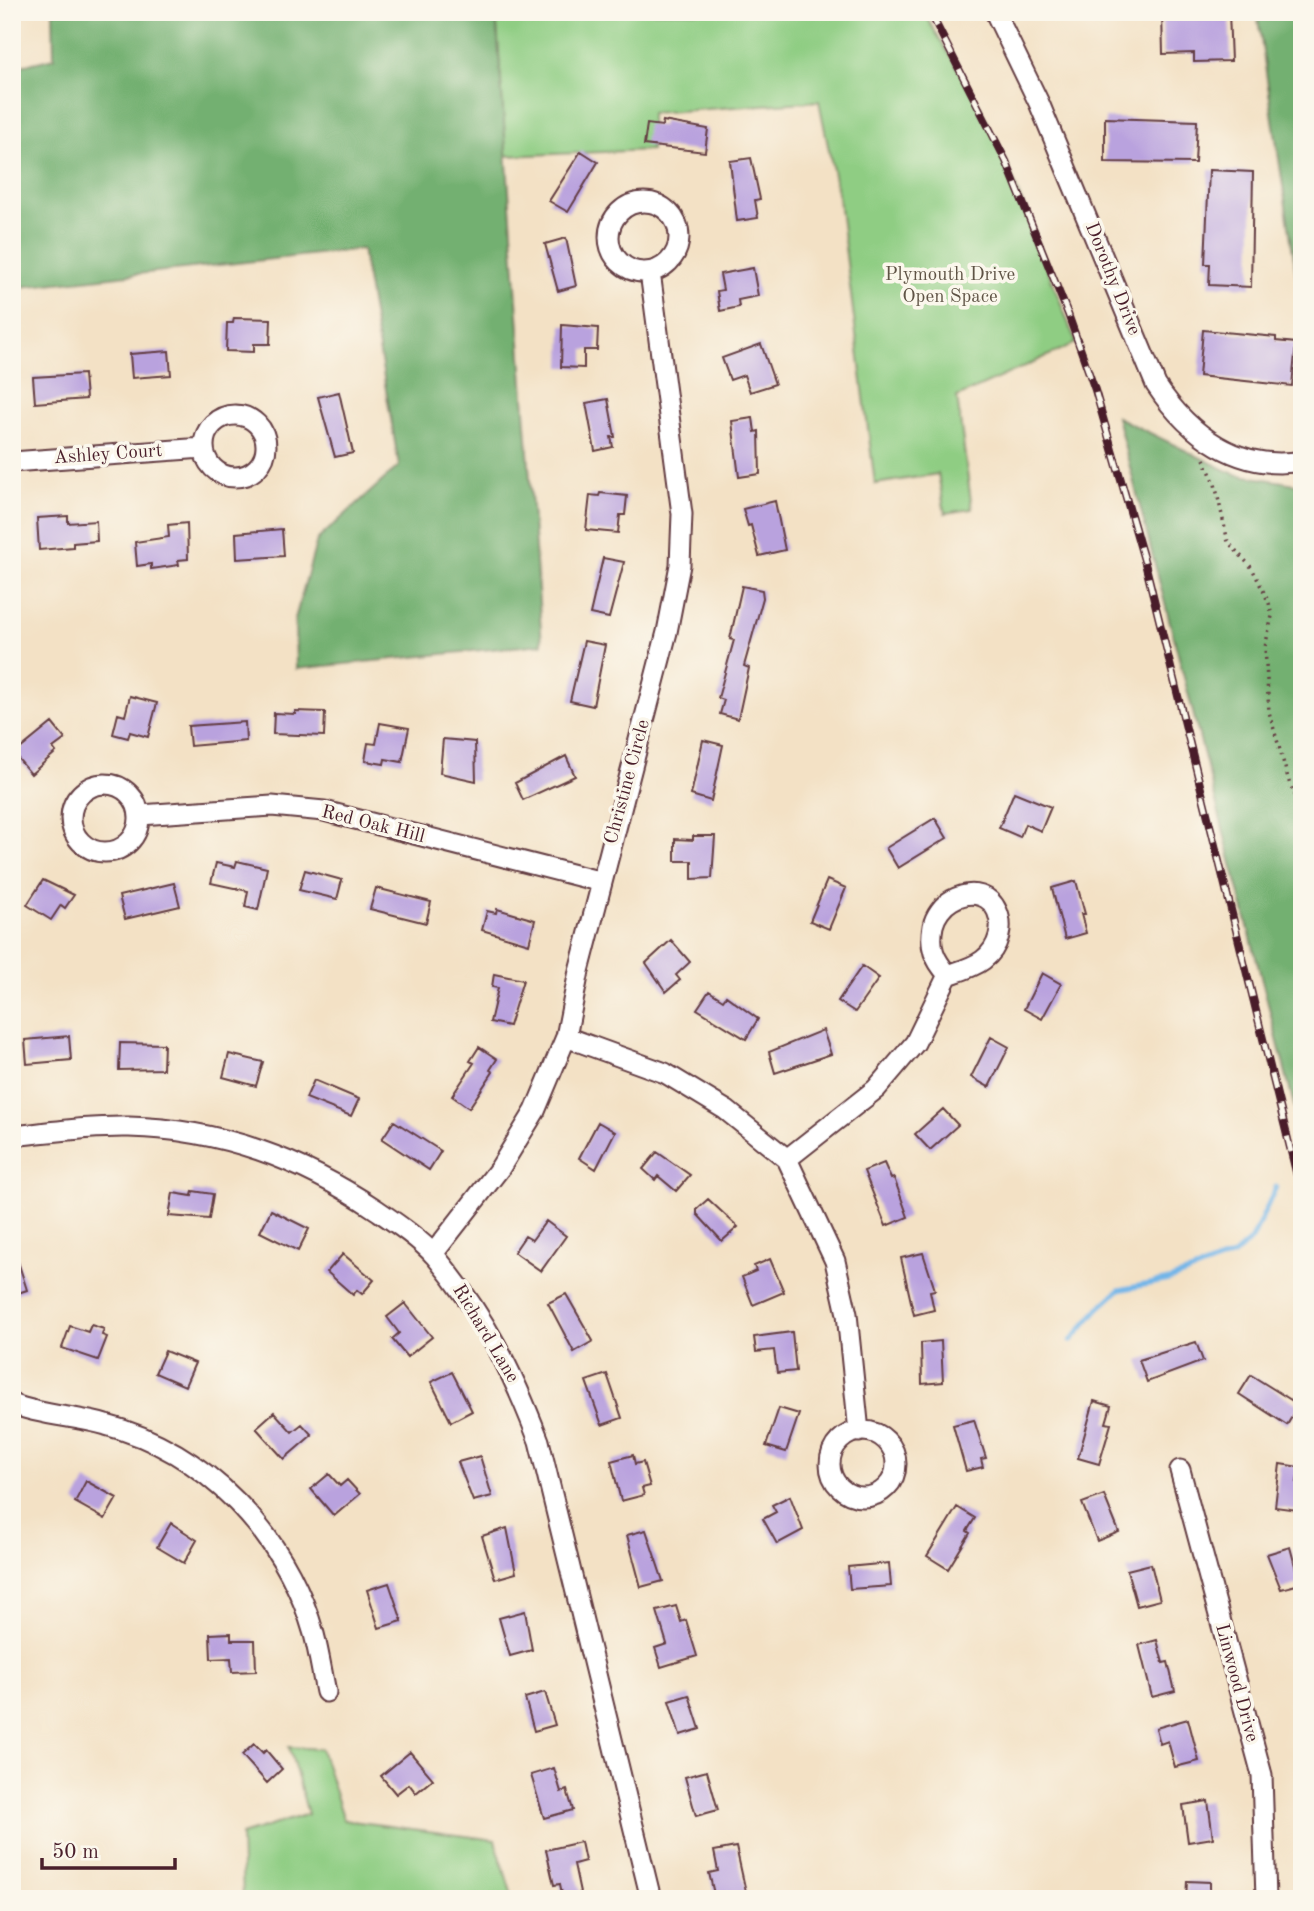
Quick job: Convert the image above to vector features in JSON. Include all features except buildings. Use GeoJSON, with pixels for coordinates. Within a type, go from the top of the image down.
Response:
{"type":"FeatureCollection","features":[{"type":"Feature","properties":{"kind":"street","name":"Dorothy Drive"},"geometry":{"type":"LineString","coordinates":[[995,12],[1039,103],[1156,385],[1170,407],[1201,436],[1235,455],[1261,462],[1302,461]]}},
{"type":"Feature","properties":{"kind":"street","name":"Christine Circle"},"geometry":{"type":"LineString","coordinates":[[433,1254],[500,1168],[535,1111],[566,1037],[601,882],[667,632],[680,565],[682,514],[650,272]]}},
{"type":"Feature","properties":{"kind":"street","name":"Ashley Court"},"geometry":{"type":"LineString","coordinates":[[12,463],[203,448]]}},
{"type":"Feature","properties":{"kind":"street","name":"Red Oak Hill"},"geometry":{"type":"LineString","coordinates":[[140,815],[272,806],[324,811],[601,882]]}},
{"type":"Feature","properties":{"kind":"street"},"geometry":{"type":"LineString","coordinates":[[787,1159],[876,1089],[915,1043],[948,975]]}},
{"type":"Feature","properties":{"kind":"street"},"geometry":{"type":"LineString","coordinates":[[566,1037],[665,1073],[726,1110],[787,1159],[835,1261],[847,1314],[859,1432]]}},
{"type":"Feature","properties":{"kind":"street","name":"Richard Lane"},"geometry":{"type":"LineString","coordinates":[[12,1136],[128,1127],[176,1130],[236,1141],[302,1165],[337,1183],[391,1220],[433,1254],[490,1333],[515,1377],[538,1441],[651,1899]]}},
{"type":"Feature","properties":{"kind":"street"},"geometry":{"type":"LineString","coordinates":[[12,1404],[41,1414],[106,1425],[144,1439],[217,1483],[251,1515],[293,1581],[314,1634],[326,1692]]}},
{"type":"Feature","properties":{"kind":"street","name":"Linwood Drive"},"geometry":{"type":"LineString","coordinates":[[1180,1470],[1262,1775],[1266,1899]]}},
{"type":"Feature","properties":{"kind":"path"},"geometry":{"type":"LineString","coordinates":[[1201,436],[1204,463],[1215,484],[1228,542],[1252,568],[1269,603],[1270,627],[1265,647],[1269,712],[1290,785],[1302,808]]}},
{"type":"Feature","properties":{"kind":"green space"},"geometry":{"type":"Polygon","coordinates":[[[53,12],[496,12],[542,644],[296,669],[295,619],[317,540],[399,466],[362,249],[12,288],[12,68],[54,58],[53,12]]]}},
{"type":"Feature","properties":{"kind":"green space","name":"Plymouth Drive Open Space"},"geometry":{"type":"Polygon","coordinates":[[[496,12],[923,12],[975,96],[1006,161],[1076,343],[957,397],[972,509],[945,513],[938,474],[875,484],[839,200],[819,101],[651,113],[651,150],[506,156],[496,12]]]}},
{"type":"Feature","properties":{"kind":"green space"},"geometry":{"type":"Polygon","coordinates":[[[1257,12],[1302,12],[1302,313],[1257,12]]]}},
{"type":"Feature","properties":{"kind":"green space"},"geometry":{"type":"Polygon","coordinates":[[[1117,417],[1234,474],[1302,485],[1302,1136],[1117,417]]]}},
{"type":"Feature","properties":{"kind":"green space"},"geometry":{"type":"Polygon","coordinates":[[[289,1747],[321,1749],[344,1820],[495,1840],[513,1899],[243,1899],[241,1835],[308,1814],[289,1747]]]}},
{"type":"Feature","properties":{"kind":"waterway"},"geometry":{"type":"LineString","coordinates":[[1071,1341],[1098,1309],[1119,1290],[1169,1280],[1234,1255],[1252,1239],[1276,1187]]}},
{"type":"Feature","properties":{"kind":"railway"},"geometry":{"type":"LineString","coordinates":[[930,12],[1006,161],[1068,314],[1095,390],[1146,567],[1302,1196]]}}]}
